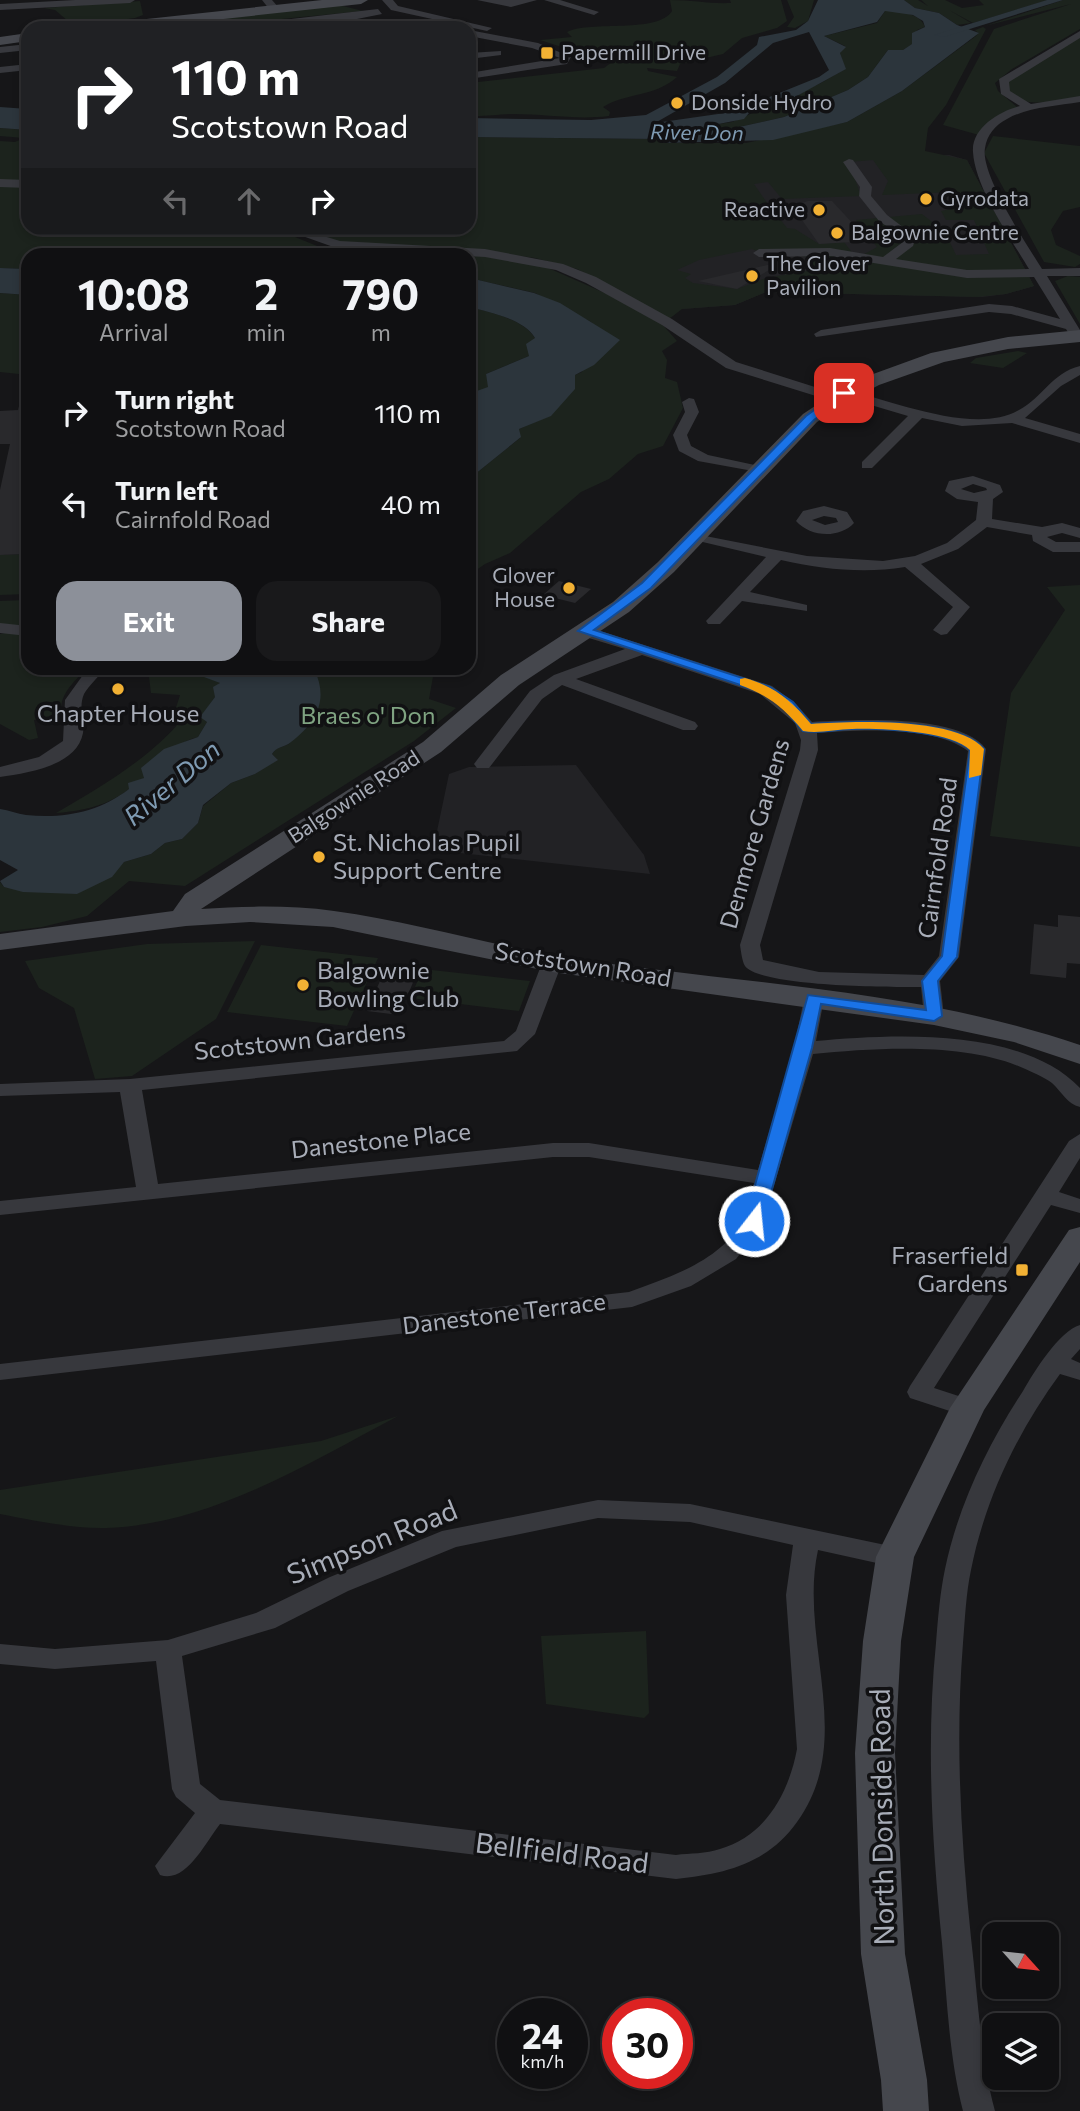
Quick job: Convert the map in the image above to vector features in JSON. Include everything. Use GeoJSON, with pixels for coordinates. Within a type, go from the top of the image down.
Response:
{"type":"FeatureCollection","features":[{"type":"Feature","properties":{"kind":"street"},"geometry":{"type":"LineString","coordinates":[[0,7],[130,0]]}},
{"type":"Feature","properties":{"kind":"street"},"geometry":{"type":"LineString","coordinates":[[130,21],[155,15],[270,4],[362,0]]}},
{"type":"Feature","properties":{"kind":"street"},"geometry":{"type":"LineString","coordinates":[[387,0],[395,8],[455,21]]}},
{"type":"Feature","properties":{"kind":"street"},"geometry":{"type":"LineString","coordinates":[[482,0],[532,0]]}},
{"type":"Feature","properties":{"kind":"street"},"geometry":{"type":"LineString","coordinates":[[549,0],[593,12]]}},
{"type":"Feature","properties":{"kind":"street"},"geometry":{"type":"LineString","coordinates":[[352,1],[378,12],[415,21]]}},
{"type":"Feature","properties":{"kind":"street"},"geometry":{"type":"LineString","coordinates":[[308,21],[378,12]]}},
{"type":"Feature","properties":{"kind":"street"},"geometry":{"type":"LineString","coordinates":[[476,26],[535,37]]}},
{"type":"Feature","properties":{"kind":"street"},"geometry":{"type":"LineString","coordinates":[[487,36],[501,31]]}},
{"type":"Feature","properties":{"kind":"street"},"geometry":{"type":"LineString","coordinates":[[476,34],[546,48],[563,54],[565,60],[544,66],[476,75]]}},
{"type":"Feature","properties":{"kind":"street"},"geometry":{"type":"LineString","coordinates":[[1030,108],[1005,92],[1003,81],[1080,34]]}},
{"type":"Feature","properties":{"kind":"street"},"geometry":{"type":"LineString","coordinates":[[0,41],[21,38]]}},
{"type":"Feature","properties":{"kind":"street"},"geometry":{"type":"LineString","coordinates":[[0,50],[21,48]]}},
{"type":"Feature","properties":{"kind":"street"},"geometry":{"type":"LineString","coordinates":[[476,48],[491,53],[476,55]]}},
{"type":"Feature","properties":{"kind":"street"},"geometry":{"type":"LineString","coordinates":[[0,70],[21,68]]}},
{"type":"Feature","properties":{"kind":"street"},"geometry":{"type":"LineString","coordinates":[[1076,333],[996,205],[978,151],[982,136],[996,119],[1030,108],[1080,99]]}},
{"type":"Feature","properties":{"kind":"street"},"geometry":{"type":"LineString","coordinates":[[849,162],[866,187],[865,196],[883,218],[910,237],[909,243],[887,260]]}},
{"type":"Feature","properties":{"kind":"street"},"geometry":{"type":"LineString","coordinates":[[0,183],[21,184]]}},
{"type":"Feature","properties":{"kind":"street"},"geometry":{"type":"LineString","coordinates":[[308,235],[339,245],[394,248]]}},
{"type":"Feature","properties":{"kind":"street"},"geometry":{"type":"LineString","coordinates":[[760,253],[830,252],[887,260],[944,273],[1080,272]]}},
{"type":"Feature","properties":{"kind":"street"},"geometry":{"type":"LineString","coordinates":[[476,253],[559,267],[648,311],[731,365],[918,414],[993,422],[1013,419],[1026,412],[1059,379],[1080,370]]}},
{"type":"Feature","properties":{"kind":"street"},"geometry":{"type":"LineString","coordinates":[[821,334],[989,308],[1012,310],[1076,333]]}},
{"type":"Feature","properties":{"kind":"street","name":"Balgownie Road"},"geometry":{"type":"LineString","coordinates":[[186,918],[188,906],[195,900],[432,747],[510,680],[647,586],[810,418],[840,395],[883,374],[951,354],[1076,333]]}},
{"type":"Feature","properties":{"kind":"street"},"geometry":{"type":"LineString","coordinates":[[690,402],[692,412],[680,435],[684,449],[703,458],[759,470]]}},
{"type":"Feature","properties":{"kind":"street"},"geometry":{"type":"LineString","coordinates":[[867,465],[918,414]]}},
{"type":"Feature","properties":{"kind":"street"},"geometry":{"type":"LineString","coordinates":[[1013,419],[1080,439]]}},
{"type":"Feature","properties":{"kind":"street"},"geometry":{"type":"LineString","coordinates":[[695,536],[814,561],[873,569],[911,565],[942,554],[970,536],[984,522],[986,497]]}},
{"type":"Feature","properties":{"kind":"street"},"geometry":{"type":"LineString","coordinates":[[984,522],[1041,532],[1062,528],[1080,533]]}},
{"type":"Feature","properties":{"kind":"street"},"geometry":{"type":"LineString","coordinates":[[814,561],[835,537],[828,529]]}},
{"type":"Feature","properties":{"kind":"street"},"geometry":{"type":"LineString","coordinates":[[1041,532],[1040,540],[1047,546],[1067,549],[1080,547]]}},
{"type":"Feature","properties":{"kind":"street"},"geometry":{"type":"LineString","coordinates":[[714,621],[778,554]]}},
{"type":"Feature","properties":{"kind":"street"},"geometry":{"type":"LineString","coordinates":[[911,565],[962,607],[941,630]]}},
{"type":"Feature","properties":{"kind":"street"},"geometry":{"type":"LineString","coordinates":[[739,595],[801,608]]}},
{"type":"Feature","properties":{"kind":"street"},"geometry":{"type":"LineString","coordinates":[[0,628],[21,630]]}},
{"type":"Feature","properties":{"kind":"street","name":"Denmore Gardens"},"geometry":{"type":"LineString","coordinates":[[585,631],[766,690],[788,705],[807,728],[811,739],[809,750],[750,944],[754,964],[778,973],[885,983],[930,981]]}},
{"type":"Feature","properties":{"kind":"street"},"geometry":{"type":"LineString","coordinates":[[483,764],[526,705],[560,679],[642,649]]}},
{"type":"Feature","properties":{"kind":"street"},"geometry":{"type":"LineString","coordinates":[[1,772],[62,752],[71,744],[74,730],[70,714],[76,692],[91,675]]}},
{"type":"Feature","properties":{"kind":"street"},"geometry":{"type":"LineString","coordinates":[[560,679],[689,726]]}},
{"type":"Feature","properties":{"kind":"street","name":"Cairnfold Road"},"geometry":{"type":"LineString","coordinates":[[807,728],[854,724],[944,733],[965,738],[977,749],[949,957],[930,981]]}},
{"type":"Feature","properties":{"kind":"street","name":"Scotstown Road"},"geometry":{"type":"LineString","coordinates":[[0,942],[186,918],[250,914],[332,919],[552,963],[934,1016],[1022,1035],[1080,1055]]}},
{"type":"Feature","properties":{"kind":"street","name":"Scotstown Gardens"},"geometry":{"type":"LineString","coordinates":[[0,1090],[130,1084],[510,1046],[525,1034],[552,963]]}},
{"type":"Feature","properties":{"kind":"street"},"geometry":{"type":"LineString","coordinates":[[930,981],[934,1016]]}},
{"type":"Feature","properties":{"kind":"street","name":"Danestone Terrace"},"geometry":{"type":"LineString","coordinates":[[0,1372],[632,1299],[683,1281],[728,1254],[754,1221],[804,1048],[814,999]]}},
{"type":"Feature","properties":{"kind":"street"},"geometry":{"type":"LineString","coordinates":[[804,1048],[894,1042],[930,1043],[979,1051],[1045,1068],[1062,1079],[1080,1101]]}},
{"type":"Feature","properties":{"kind":"street"},"geometry":{"type":"LineString","coordinates":[[130,1084],[148,1192]]}},
{"type":"Feature","properties":{"kind":"street"},"geometry":{"type":"LineString","coordinates":[[968,1408],[919,1392],[1080,1141]]}},
{"type":"Feature","properties":{"kind":"street","name":"Danestone Place"},"geometry":{"type":"LineString","coordinates":[[0,1208],[553,1150],[589,1150],[766,1178]]}},
{"type":"Feature","properties":{"kind":"street"},"geometry":{"type":"LineString","coordinates":[[1047,1196],[1080,1206]]}},
{"type":"Feature","properties":{"kind":"street","name":"North Donside Road"},"geometry":{"type":"LineString","coordinates":[[906,2111],[904,2080],[883,1954],[875,1753],[882,1641],[895,1556],[968,1408],[1080,1237]]}},
{"type":"Feature","properties":{"kind":"street"},"geometry":{"type":"LineString","coordinates":[[979,2111],[971,2077],[944,1779],[946,1669],[959,1563],[993,1462],[1025,1403],[1067,1367],[1080,1333]]}},
{"type":"Feature","properties":{"kind":"street","name":"Simpson Road"},"geometry":{"type":"LineString","coordinates":[[0,1654],[55,1659],[168,1650],[265,1621],[339,1584],[451,1538],[598,1510],[690,1513],[895,1556]]}},
{"type":"Feature","properties":{"kind":"street","name":"Bellfield Road"},"geometry":{"type":"LineString","coordinates":[[213,1811],[676,1867],[727,1860],[751,1848],[785,1819],[794,1807],[810,1756],[812,1729],[799,1595],[801,1566],[808,1537]]}},
{"type":"Feature","properties":{"kind":"street"},"geometry":{"type":"LineString","coordinates":[[168,1650],[186,1789],[213,1811],[170,1866]]}},
{"type":"Feature","properties":{"kind":"shaded area"},"geometry":{"type":"Polygon","coordinates":[[[949,155],[967,160],[1034,286],[982,297],[766,292],[735,305],[682,309],[641,268],[698,162],[949,155]]]}},
{"type":"Feature","properties":{"kind":"shaded area"},"geometry":{"type":"Polygon","coordinates":[[[576,765],[644,855],[650,874],[433,850],[449,774],[469,767],[576,765]]]}},
{"type":"Feature","properties":{"kind":"green space"},"geometry":{"type":"Polygon","coordinates":[[[670,0],[731,3],[730,0],[781,0],[787,21],[777,28],[742,38],[723,54],[680,64],[677,71],[647,68],[648,71],[677,77],[659,88],[603,107],[610,112],[609,116],[476,116],[476,82],[604,68],[612,62],[610,58],[580,53],[540,40],[572,37],[567,32],[578,29],[653,22],[672,11],[670,0]]]}},
{"type":"Feature","properties":{"kind":"green space"},"geometry":{"type":"Polygon","coordinates":[[[787,0],[814,0],[808,21],[795,28],[787,27],[794,17],[787,0]]]}},
{"type":"Feature","properties":{"kind":"green space"},"geometry":{"type":"Polygon","coordinates":[[[904,0],[918,0],[928,6],[921,0],[945,0],[962,8],[984,5],[979,0],[1048,0],[973,23],[949,10],[971,23],[957,25],[939,13],[915,8],[904,0]]]}},
{"type":"Feature","properties":{"kind":"green space"},"geometry":{"type":"Polygon","coordinates":[[[1063,0],[1080,0],[1080,29],[1012,69],[995,83],[998,91],[1017,107],[979,135],[943,125],[994,29],[1071,4],[985,26],[1063,0]]]}},
{"type":"Feature","properties":{"kind":"green space"},"geometry":{"type":"Polygon","coordinates":[[[140,1],[143,15],[112,21],[68,21],[55,10],[44,8],[140,1]]]}},
{"type":"Feature","properties":{"kind":"green space"},"geometry":{"type":"Polygon","coordinates":[[[339,5],[363,11],[262,21],[191,21],[339,5]]]}},
{"type":"Feature","properties":{"kind":"green space"},"geometry":{"type":"Polygon","coordinates":[[[885,11],[914,16],[925,27],[917,30],[913,44],[903,50],[888,50],[868,77],[848,90],[784,117],[730,129],[700,127],[732,122],[821,83],[845,69],[840,53],[845,46],[824,36],[877,23],[885,11]]]}},
{"type":"Feature","properties":{"kind":"green space"},"geometry":{"type":"Polygon","coordinates":[[[983,27],[986,29],[946,105],[928,128],[925,151],[967,160],[1034,286],[1006,294],[977,297],[766,292],[735,305],[682,309],[669,319],[577,269],[535,258],[476,248],[331,243],[311,235],[476,235],[476,137],[746,143],[847,122],[902,91],[978,33],[975,30],[983,27]],[[873,160],[849,162],[861,196],[782,199],[768,182],[754,184],[770,207],[763,213],[780,219],[787,228],[795,229],[819,244],[844,242],[854,255],[861,256],[877,247],[856,220],[922,214],[945,232],[956,255],[989,254],[974,220],[946,220],[941,211],[969,205],[953,192],[882,195],[888,181],[873,160]],[[752,249],[699,260],[677,270],[691,274],[685,278],[693,283],[737,289],[766,278],[813,270],[806,257],[752,249]]]}},
{"type":"Feature","properties":{"kind":"green space"},"geometry":{"type":"Polygon","coordinates":[[[1080,37],[1080,97],[1037,103],[1017,98],[1010,91],[1007,81],[1080,37]]]}},
{"type":"Feature","properties":{"kind":"green space"},"geometry":{"type":"Polygon","coordinates":[[[0,128],[21,130],[21,138],[0,136],[0,128]]]}},
{"type":"Feature","properties":{"kind":"green space"},"geometry":{"type":"Polygon","coordinates":[[[993,136],[1080,146],[1080,207],[1063,211],[1051,230],[1056,245],[1080,256],[1080,264],[1075,267],[1044,262],[984,153],[993,136]]]}},
{"type":"Feature","properties":{"kind":"green space"},"geometry":{"type":"Polygon","coordinates":[[[21,139],[21,181],[0,181],[0,141],[15,142],[21,139]]]}},
{"type":"Feature","properties":{"kind":"green space"},"geometry":{"type":"Polygon","coordinates":[[[0,186],[21,187],[21,235],[290,235],[322,248],[21,248],[21,269],[0,268],[0,186]]]}},
{"type":"Feature","properties":{"kind":"green space"},"geometry":{"type":"Polygon","coordinates":[[[476,256],[546,267],[607,294],[662,324],[677,341],[662,351],[667,360],[665,378],[677,382],[683,408],[663,446],[638,454],[609,479],[581,492],[510,553],[476,570],[476,473],[520,438],[519,429],[551,415],[575,375],[582,372],[593,325],[535,293],[476,280],[476,256]]]}},
{"type":"Feature","properties":{"kind":"green space"},"geometry":{"type":"Polygon","coordinates":[[[1068,276],[1080,277],[1080,324],[1055,281],[1068,276]]]}},
{"type":"Feature","properties":{"kind":"green space"},"geometry":{"type":"Polygon","coordinates":[[[0,293],[21,294],[21,374],[0,372],[0,293]]]}},
{"type":"Feature","properties":{"kind":"green space"},"geometry":{"type":"Polygon","coordinates":[[[476,309],[514,321],[530,331],[535,338],[529,356],[486,374],[489,387],[476,395],[476,309]]]}},
{"type":"Feature","properties":{"kind":"green space"},"geometry":{"type":"Polygon","coordinates":[[[1018,351],[1027,353],[1003,368],[970,363],[976,358],[1018,351]]]}},
{"type":"Feature","properties":{"kind":"green space"},"geometry":{"type":"Polygon","coordinates":[[[21,554],[21,594],[0,595],[0,555],[21,554]]]}},
{"type":"Feature","properties":{"kind":"green space"},"geometry":{"type":"Polygon","coordinates":[[[1080,585],[1080,847],[990,836],[1011,693],[1065,610],[1047,587],[1080,585]]]}},
{"type":"Feature","properties":{"kind":"green space"},"geometry":{"type":"Polygon","coordinates":[[[21,600],[21,626],[0,624],[0,601],[21,600]]]}},
{"type":"Feature","properties":{"kind":"green space"},"geometry":{"type":"Polygon","coordinates":[[[21,633],[21,675],[80,675],[64,696],[62,716],[34,720],[38,738],[29,740],[0,724],[0,634],[21,633]]]}},
{"type":"Feature","properties":{"kind":"green space"},"geometry":{"type":"Polygon","coordinates":[[[149,675],[206,675],[220,683],[215,697],[201,717],[207,722],[198,737],[182,743],[146,776],[115,798],[94,807],[56,813],[108,782],[141,758],[184,717],[174,714],[180,695],[151,693],[149,675]]]}},
{"type":"Feature","properties":{"kind":"green space","name":"Braes o' Don"},"geometry":{"type":"Polygon","coordinates":[[[312,675],[433,675],[429,699],[456,708],[414,741],[185,886],[129,881],[87,916],[42,927],[0,932],[0,882],[4,887],[77,894],[124,862],[151,854],[165,843],[182,839],[198,823],[203,806],[231,783],[255,774],[277,759],[272,754],[276,749],[289,744],[312,675]]]}},
{"type":"Feature","properties":{"kind":"green space"},"geometry":{"type":"Polygon","coordinates":[[[255,941],[216,1019],[132,1076],[95,1079],[74,1008],[39,988],[25,961],[147,944],[255,941]]]}},
{"type":"Feature","properties":{"kind":"green space","name":"Balgownie Bowling Club"},"geometry":{"type":"Polygon","coordinates":[[[261,945],[378,958],[347,1026],[227,1012],[261,945]]]}},
{"type":"Feature","properties":{"kind":"green space"},"geometry":{"type":"Polygon","coordinates":[[[423,969],[530,981],[519,1011],[410,998],[423,969]]]}},
{"type":"Feature","properties":{"kind":"green space"},"geometry":{"type":"Polygon","coordinates":[[[398,1416],[294,1471],[220,1504],[183,1516],[144,1524],[94,1528],[0,1514],[0,1490],[321,1441],[398,1416]]]}},
{"type":"Feature","properties":{"kind":"green space"},"geometry":{"type":"Polygon","coordinates":[[[646,1631],[649,1713],[644,1718],[546,1704],[541,1636],[646,1631]]]}},
{"type":"Feature","properties":{"kind":"water","name":"River Don"},"geometry":{"type":"Polygon","coordinates":[[[818,0],[904,0],[915,8],[939,13],[957,25],[979,33],[902,91],[847,122],[773,140],[663,143],[658,139],[476,137],[476,118],[591,120],[646,115],[717,77],[757,45],[759,37],[796,30],[808,21],[818,0]],[[885,11],[877,22],[824,36],[846,47],[840,53],[846,69],[795,97],[749,113],[744,119],[703,127],[730,129],[784,117],[848,90],[868,77],[888,50],[903,50],[912,44],[912,33],[925,27],[923,21],[913,15],[885,11]],[[809,32],[773,43],[725,83],[655,123],[732,112],[819,77],[829,70],[809,32]]]}},
{"type":"Feature","properties":{"kind":"water"},"geometry":{"type":"Polygon","coordinates":[[[0,107],[21,108],[21,130],[0,128],[0,107]]]}},
{"type":"Feature","properties":{"kind":"water"},"geometry":{"type":"Polygon","coordinates":[[[0,268],[21,269],[21,294],[0,293],[0,268]]]}},
{"type":"Feature","properties":{"kind":"water"},"geometry":{"type":"Polygon","coordinates":[[[476,279],[534,293],[560,303],[620,340],[594,365],[575,375],[575,389],[551,416],[519,429],[521,437],[476,473],[476,391],[488,387],[486,374],[529,356],[526,344],[535,338],[515,321],[476,309],[476,279]]]}},
{"type":"Feature","properties":{"kind":"water"},"geometry":{"type":"Polygon","coordinates":[[[316,675],[320,690],[318,709],[300,734],[274,751],[272,754],[278,760],[255,774],[231,783],[203,805],[198,823],[182,839],[165,843],[151,854],[124,862],[112,877],[77,894],[23,892],[4,887],[0,881],[18,870],[0,860],[0,809],[26,815],[67,815],[118,797],[129,789],[128,783],[144,778],[141,768],[164,749],[198,737],[207,722],[200,717],[215,697],[213,687],[220,683],[204,677],[316,675]]]}},
{"type":"Feature","properties":{"kind":"building"},"geometry":{"type":"Polygon","coordinates":[[[808,201],[832,201],[869,241],[819,244],[792,206],[808,201]]]}},
{"type":"Feature","properties":{"kind":"building"},"geometry":{"type":"Polygon","coordinates":[[[772,264],[774,267],[737,289],[698,281],[772,264]]]}},
{"type":"Feature","properties":{"kind":"building"},"geometry":{"type":"Polygon","coordinates":[[[21,398],[21,554],[0,555],[0,490],[10,444],[0,444],[0,411],[18,410],[21,398]]]}},
{"type":"Feature","properties":{"kind":"building","name":"Glover House"},"geometry":{"type":"Polygon","coordinates":[[[559,581],[591,589],[575,603],[543,595],[559,581]]]}},
{"type":"Feature","properties":{"kind":"building"},"geometry":{"type":"Polygon","coordinates":[[[1058,915],[1080,917],[1080,964],[1067,963],[1066,978],[1030,974],[1034,924],[1058,927],[1058,915]]]}},
{"type":"Feature","properties":{"kind":"building"},"geometry":{"type":"Polygon","coordinates":[[[386,967],[418,971],[399,1015],[367,1011],[386,967]]]}},
{"type":"Feature","properties":{"kind":"waterway"},"geometry":{"type":"LineString","coordinates":[[940,35],[1058,0]]}},
{"type":"Feature","properties":{"kind":"slow traffic"},"geometry":{"type":"LineString","coordinates":[[745,682],[766,690],[788,705],[807,728],[854,724],[944,733],[965,738],[977,749],[974,775]]}},
{"type":"Feature","properties":{"kind":"place","name":"Papermill Drive"},"geometry":{"type":"Point","coordinates":[547,53]}},
{"type":"Feature","properties":{"kind":"place","name":"Donside Hydro"},"geometry":{"type":"Point","coordinates":[677,103]}},
{"type":"Feature","properties":{"kind":"place","name":"Gyrodata"},"geometry":{"type":"Point","coordinates":[926,199]}},
{"type":"Feature","properties":{"kind":"place","name":"Reactive"},"geometry":{"type":"Point","coordinates":[819,210]}},
{"type":"Feature","properties":{"kind":"place","name":"Balgownie Centre"},"geometry":{"type":"Point","coordinates":[837,233]}},
{"type":"Feature","properties":{"kind":"place","name":"The Glover Pavilion"},"geometry":{"type":"Point","coordinates":[752,276]}},
{"type":"Feature","properties":{"kind":"place","name":"Glover House"},"geometry":{"type":"Point","coordinates":[569,588]}},
{"type":"Feature","properties":{"kind":"place","name":"Chapter House"},"geometry":{"type":"Point","coordinates":[118,689]}},
{"type":"Feature","properties":{"kind":"place","name":"St. Nicholas Pupil Support Centre"},"geometry":{"type":"Point","coordinates":[319,857]}},
{"type":"Feature","properties":{"kind":"place","name":"Balgownie Bowling Club"},"geometry":{"type":"Point","coordinates":[303,985]}},
{"type":"Feature","properties":{"kind":"place","name":"Fraserfield Gardens"},"geometry":{"type":"Point","coordinates":[1022,1270]}},
{"type":"Feature","properties":{"kind":"route"},"geometry":{"type":"LineString","coordinates":[[754,1221],[804,1048],[814,999],[934,1016],[930,981],[949,957],[977,749],[965,738],[944,733],[854,724],[807,728],[788,705],[766,690],[585,631],[647,586],[810,418],[844,393]]}}]}
